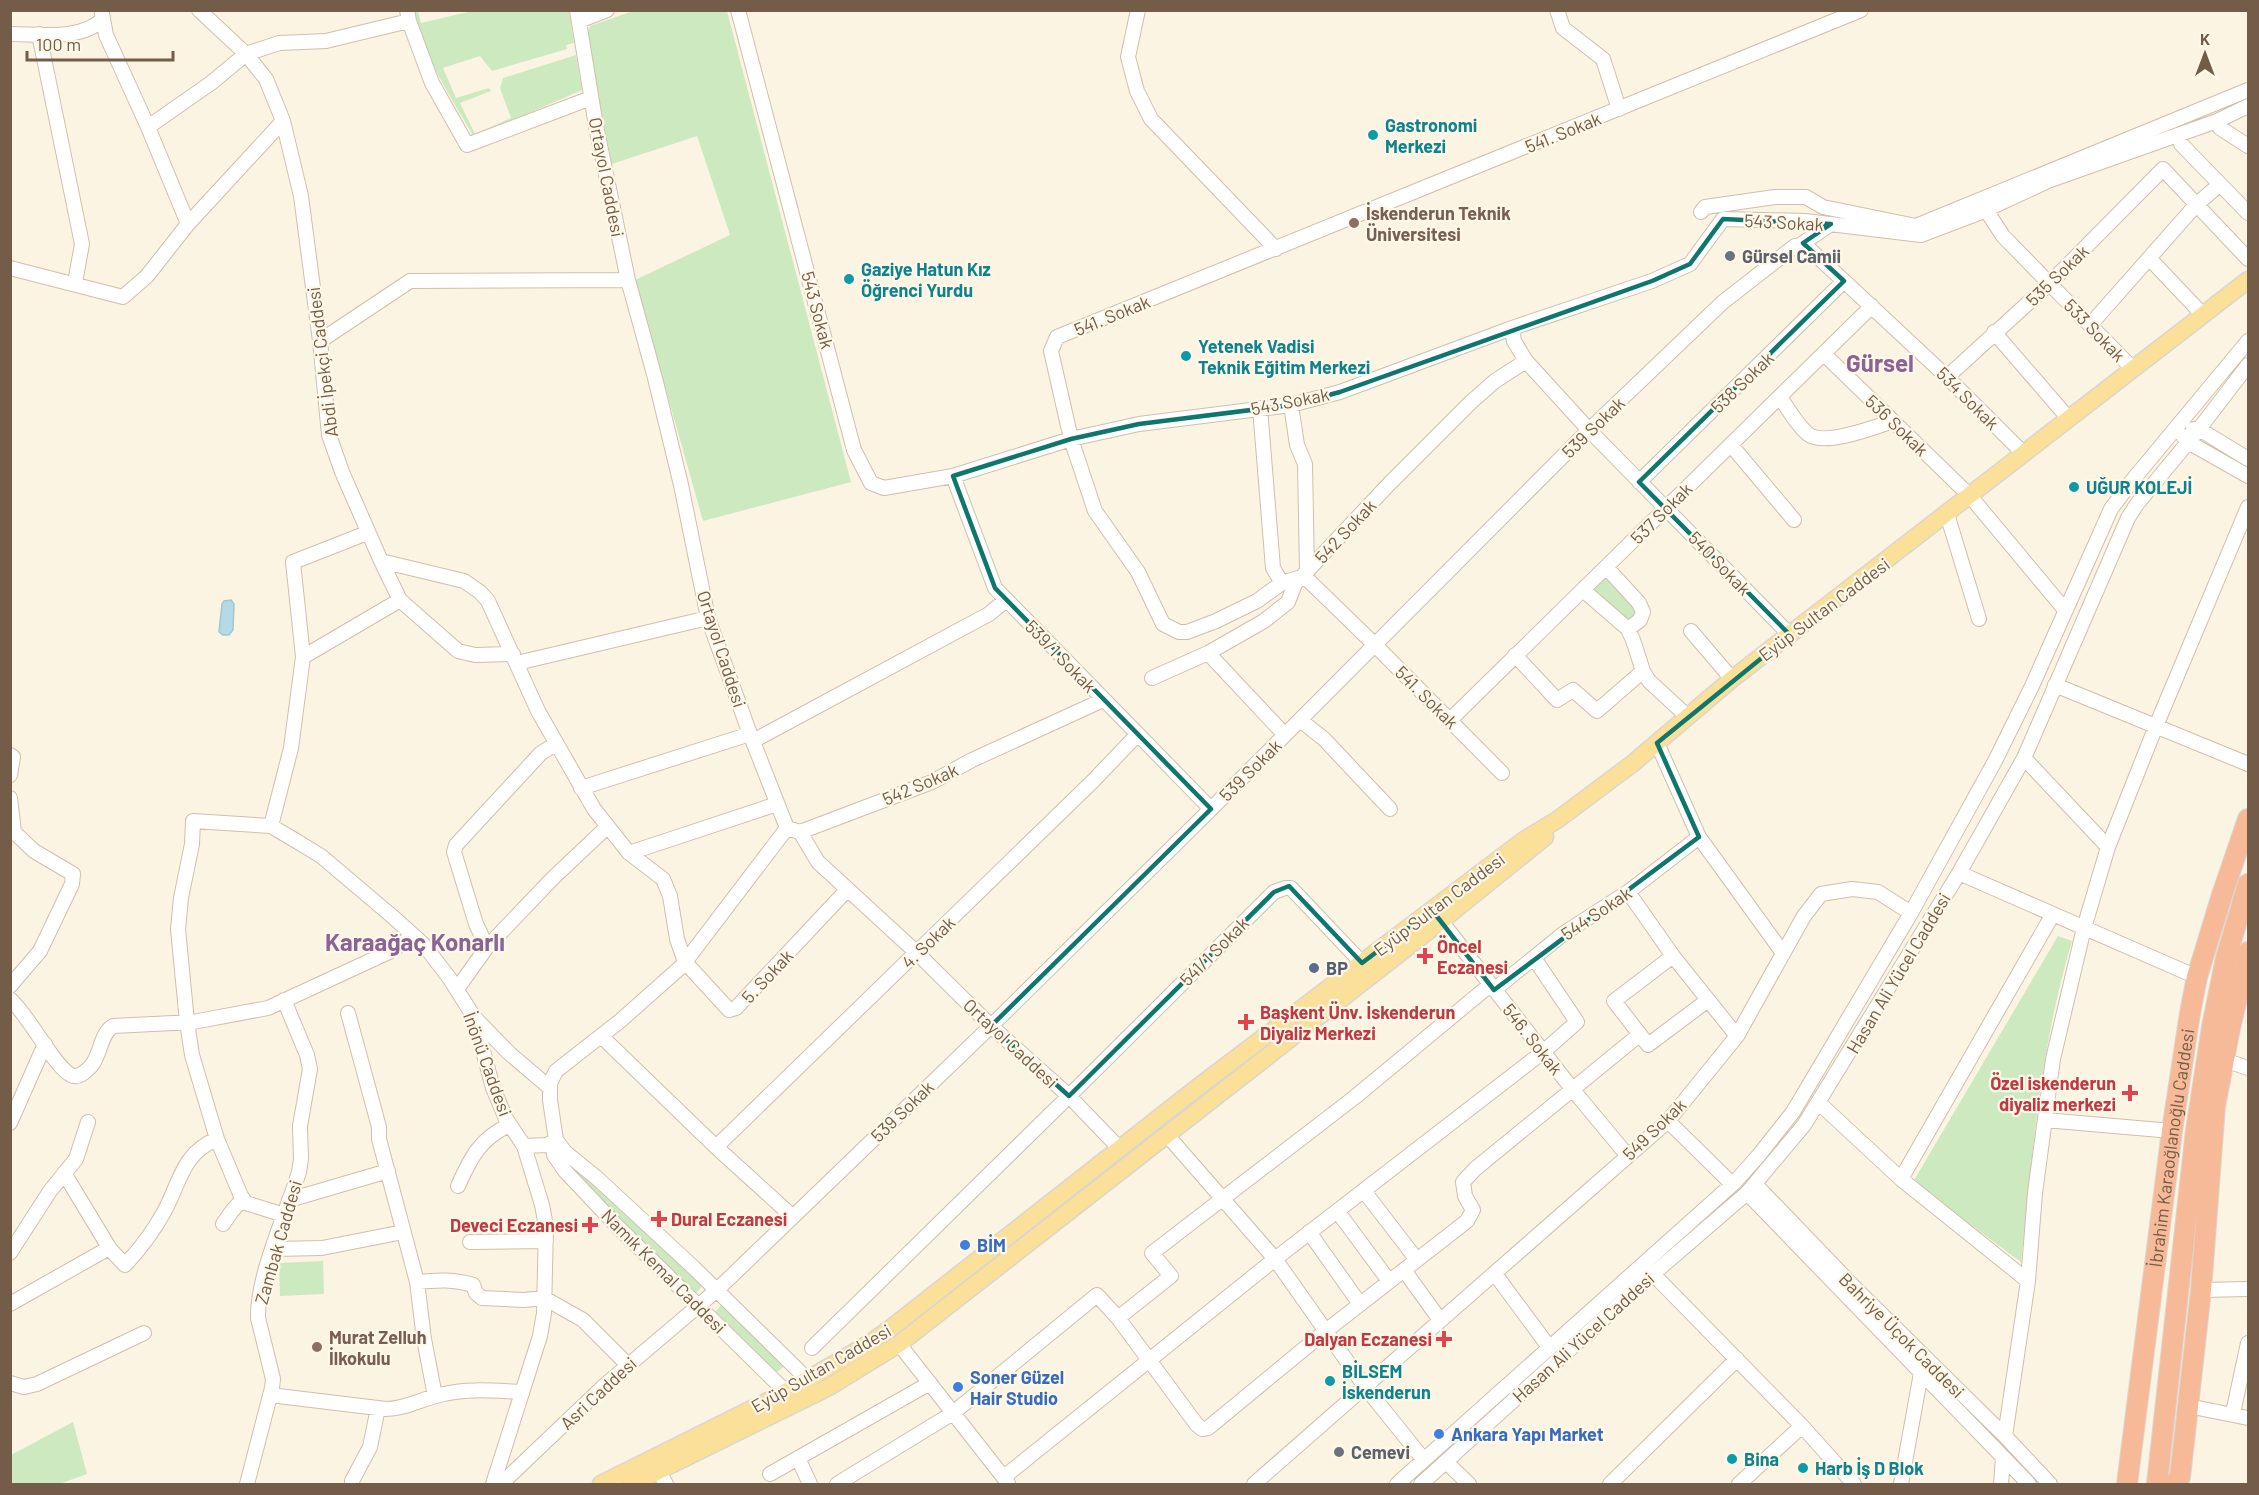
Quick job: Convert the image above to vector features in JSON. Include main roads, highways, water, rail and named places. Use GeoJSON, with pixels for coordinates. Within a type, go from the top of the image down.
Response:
{"type":"FeatureCollection","features":[{"type":"Feature","properties":{"kind":"highway","name":"İbrahim Karaoğlanoğlu Caddesi"},"geometry":{"type":"LineString","coordinates":[[2127,1485],[2172,1131],[2190,1012],[2222,895],[2248,819]]}},
{"type":"Feature","properties":{"kind":"highway","name":"İbrahim Karaoğlanoğlu Caddesi"},"geometry":{"type":"LineString","coordinates":[[2157,1485],[2196,1130],[2212,1027],[2226,958],[2248,884]]}},
{"type":"Feature","properties":{"kind":"highway"},"geometry":{"type":"LineString","coordinates":[[2175,1485],[2180,1477],[2201,1290],[2215,1106],[2248,952]]}},
{"type":"Feature","properties":{"kind":"main road","name":"Eyüp Sultan Caddesi"},"geometry":{"type":"LineString","coordinates":[[601,1485],[786,1392],[870,1343],[891,1328],[1362,963],[1524,840],[1557,820],[1657,743],[1732,680],[2246,284]]}},
{"type":"Feature","properties":{"kind":"main road"},"geometry":{"type":"LineString","coordinates":[[632,1485],[663,1478],[829,1387],[899,1344],[1441,921],[1542,840],[1557,820]]}},
{"type":"Feature","properties":{"kind":"water"},"geometry":{"type":"Polygon","coordinates":[[[231,600],[234,604],[233,630],[229,635],[223,635],[219,632],[222,604],[224,601],[231,600]]]}},
{"type":"Feature","properties":{"kind":"place","name":"Gastronomi Merkezi"},"geometry":{"type":"Point","coordinates":[1373,135]}},
{"type":"Feature","properties":{"kind":"place","name":"İskenderun Teknik Üniversitesi"},"geometry":{"type":"Point","coordinates":[1354,223]}},
{"type":"Feature","properties":{"kind":"place","name":"Gürsel Camii"},"geometry":{"type":"Point","coordinates":[1730,256]}},
{"type":"Feature","properties":{"kind":"place","name":"Gaziye Hatun Kız Öğrenci Yurdu"},"geometry":{"type":"Point","coordinates":[849,279]}},
{"type":"Feature","properties":{"kind":"place","name":"Yetenek Vadisi Teknik Eğitim Merkezi"},"geometry":{"type":"Point","coordinates":[1186,356]}},
{"type":"Feature","properties":{"kind":"place","name":"UĞUR KOLEJİ"},"geometry":{"type":"Point","coordinates":[2074,487]}},
{"type":"Feature","properties":{"kind":"place","name":"Öncel Eczanesi"},"geometry":{"type":"Point","coordinates":[1425,956]}},
{"type":"Feature","properties":{"kind":"place","name":"BP"},"geometry":{"type":"Point","coordinates":[1314,968]}},
{"type":"Feature","properties":{"kind":"place","name":"Başkent Ünv. İskenderun Diyaliz Merkezi"},"geometry":{"type":"Point","coordinates":[1246,1022]}},
{"type":"Feature","properties":{"kind":"place","name":"Özel iskenderun diyaliz merkezi"},"geometry":{"type":"Point","coordinates":[2130,1093]}},
{"type":"Feature","properties":{"kind":"place","name":"Dural Eczanesi"},"geometry":{"type":"Point","coordinates":[659,1219]}},
{"type":"Feature","properties":{"kind":"place","name":"Deveci Eczanesi"},"geometry":{"type":"Point","coordinates":[590,1225]}},
{"type":"Feature","properties":{"kind":"place","name":"BİM"},"geometry":{"type":"Point","coordinates":[965,1245]}},
{"type":"Feature","properties":{"kind":"place","name":"Dalyan Eczanesi"},"geometry":{"type":"Point","coordinates":[1444,1339]}},
{"type":"Feature","properties":{"kind":"place","name":"Murat Zelluh İlkokulu"},"geometry":{"type":"Point","coordinates":[317,1347]}},
{"type":"Feature","properties":{"kind":"place","name":"BİLSEM İskenderun"},"geometry":{"type":"Point","coordinates":[1330,1381]}},
{"type":"Feature","properties":{"kind":"place","name":"Soner Güzel Hair Studio"},"geometry":{"type":"Point","coordinates":[958,1387]}},
{"type":"Feature","properties":{"kind":"place","name":"Ankara Yapı Market"},"geometry":{"type":"Point","coordinates":[1439,1434]}},
{"type":"Feature","properties":{"kind":"place","name":"Cemevi"},"geometry":{"type":"Point","coordinates":[1339,1452]}},
{"type":"Feature","properties":{"kind":"place","name":"Bina"},"geometry":{"type":"Point","coordinates":[1732,1459]}},
{"type":"Feature","properties":{"kind":"place","name":"Harb İş D Blok"},"geometry":{"type":"Point","coordinates":[1803,1468]}},
{"type":"Feature","properties":{"kind":"district","name":"Gürsel"},"geometry":{"type":"Point","coordinates":[1880,362]}},
{"type":"Feature","properties":{"kind":"district","name":"Karaağaç Konarlı"},"geometry":{"type":"Point","coordinates":[415,941]}}]}
